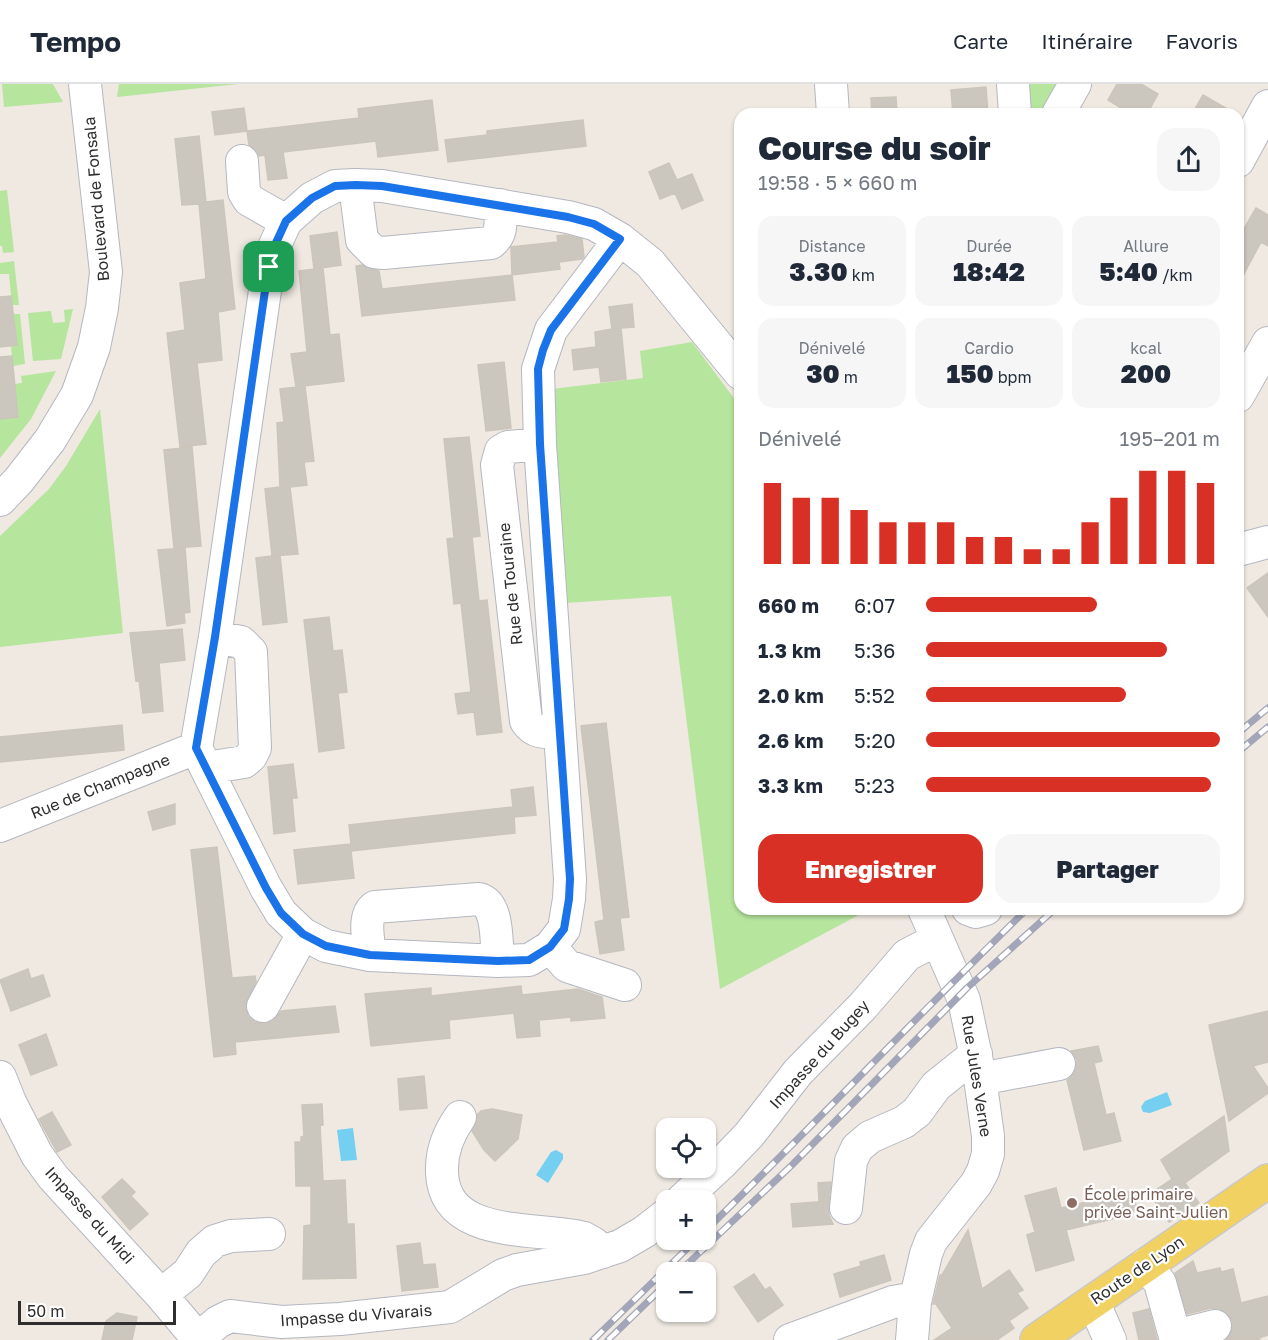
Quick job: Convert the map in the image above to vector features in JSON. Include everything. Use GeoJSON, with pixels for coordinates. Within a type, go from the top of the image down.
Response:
{"type":"FeatureCollection","features":[{"type":"Feature","properties":{"kind":"main road","name":"Route de Lyon"},"geometry":{"type":"LineString","coordinates":[[1036,1340],[1268,1181]]}},
{"type":"Feature","properties":{"kind":"street","name":"Boulevard de Fonsala"},"geometry":{"type":"LineString","coordinates":[[0,500],[50,440],[77,395],[94,347],[102,308],[106,272],[85,84]]}},
{"type":"Feature","properties":{"kind":"street"},"geometry":{"type":"LineString","coordinates":[[831,84],[833,108]]}},
{"type":"Feature","properties":{"kind":"street"},"geometry":{"type":"LineString","coordinates":[[1013,84],[1015,108]]}},
{"type":"Feature","properties":{"kind":"street"},"geometry":{"type":"LineString","coordinates":[[1062,108],[1076,84]]}},
{"type":"Feature","properties":{"kind":"street"},"geometry":{"type":"LineString","coordinates":[[1244,150],[1268,106]]}},
{"type":"Feature","properties":{"kind":"street"},"geometry":{"type":"LineString","coordinates":[[242,161],[244,192],[249,200],[286,221]]}},
{"type":"Feature","properties":{"kind":"street"},"geometry":{"type":"LineString","coordinates":[[356,185],[362,240],[375,252],[491,243],[501,231],[500,205]]}},
{"type":"Feature","properties":{"kind":"street"},"geometry":{"type":"LineString","coordinates":[[620,239],[551,330],[543,350],[537,379],[570,879],[564,929],[550,947],[529,960],[498,961],[370,955],[326,946],[303,934],[281,913],[266,888],[201,758],[215,637],[270,256],[286,221],[312,198],[335,186],[356,185],[382,186],[500,205],[594,224],[620,239],[650,263],[734,366]]}},
{"type":"Feature","properties":{"kind":"street"},"geometry":{"type":"LineString","coordinates":[[1244,385],[1268,343]]}},
{"type":"Feature","properties":{"kind":"street","name":"Rue de Touraine"},"geometry":{"type":"LineString","coordinates":[[540,444],[508,447],[501,451],[497,465],[526,721],[532,728],[547,733],[559,732]]}},
{"type":"Feature","properties":{"kind":"street"},"geometry":{"type":"LineString","coordinates":[[1244,548],[1268,542]]}},
{"type":"Feature","properties":{"kind":"street","name":"Rue de Champagne"},"geometry":{"type":"LineString","coordinates":[[0,826],[201,758],[244,762],[251,756],[255,741],[251,652],[242,642],[215,637]]}},
{"type":"Feature","properties":{"kind":"street"},"geometry":{"type":"LineString","coordinates":[[370,955],[368,924],[371,910],[375,907],[479,899],[485,901],[493,910],[498,961]]}},
{"type":"Feature","properties":{"kind":"street","name":"Rue Jules Verne"},"geometry":{"type":"LineString","coordinates":[[912,1340],[915,1302],[931,1241],[976,1184],[988,1154],[988,1136],[978,1067],[964,1000],[926,915]]}},
{"type":"Feature","properties":{"kind":"street"},"geometry":{"type":"LineString","coordinates":[[263,1006],[303,934]]}},
{"type":"Feature","properties":{"kind":"street","name":"Impasse du Bugey"},"geometry":{"type":"LineString","coordinates":[[693,1190],[749,1134],[798,1072],[863,1006],[908,955],[936,940]]}},
{"type":"Feature","properties":{"kind":"street"},"geometry":{"type":"LineString","coordinates":[[550,947],[567,966],[625,985]]}},
{"type":"Feature","properties":{"kind":"street"},"geometry":{"type":"LineString","coordinates":[[846,1208],[851,1161],[857,1148],[870,1137],[903,1122],[917,1112],[936,1086],[978,1067],[1059,1064]]}},
{"type":"Feature","properties":{"kind":"street","name":"Impasse du Midi"},"geometry":{"type":"LineString","coordinates":[[0,1077],[37,1155],[198,1339]]}},
{"type":"Feature","properties":{"kind":"street"},"geometry":{"type":"LineString","coordinates":[[459,1117],[447,1140],[442,1166],[445,1194],[458,1209],[474,1220],[497,1226],[584,1238],[593,1243],[593,1255],[632,1240],[656,1222]]}},
{"type":"Feature","properties":{"kind":"street"},"geometry":{"type":"LineString","coordinates":[[161,1295],[188,1273],[201,1253],[215,1240],[231,1236],[269,1234]]}},
{"type":"Feature","properties":{"kind":"street","name":"Impasse du Vivarais"},"geometry":{"type":"LineString","coordinates":[[198,1339],[218,1322],[230,1316],[282,1322],[340,1319],[443,1308],[457,1304],[503,1275],[517,1270],[593,1255]]}},
{"type":"Feature","properties":{"kind":"street"},"geometry":{"type":"LineString","coordinates":[[1146,1264],[1160,1283],[1175,1338],[1215,1326]]}},
{"type":"Feature","properties":{"kind":"street"},"geometry":{"type":"LineString","coordinates":[[790,1340],[893,1302],[904,1300],[915,1302]]}},
{"type":"Feature","properties":{"kind":"street"},"geometry":{"type":"LineString","coordinates":[[1093,1301],[1110,1340]]}},
{"type":"Feature","properties":{"kind":"green space"},"geometry":{"type":"Polygon","coordinates":[[[2,84],[53,84],[63,102],[4,107],[2,84]]]}},
{"type":"Feature","properties":{"kind":"green space"},"geometry":{"type":"Polygon","coordinates":[[[119,84],[238,84],[117,97],[119,84]]]}},
{"type":"Feature","properties":{"kind":"green space"},"geometry":{"type":"Polygon","coordinates":[[[1021,84],[1066,84],[1052,108],[1023,108],[1021,84]]]}},
{"type":"Feature","properties":{"kind":"green space"},"geometry":{"type":"Polygon","coordinates":[[[7,190],[14,252],[3,253],[2,246],[0,246],[0,191],[7,190]]]}},
{"type":"Feature","properties":{"kind":"green space"},"geometry":{"type":"Polygon","coordinates":[[[14,261],[19,305],[12,305],[9,274],[0,274],[0,263],[14,261]]]}},
{"type":"Feature","properties":{"kind":"green space"},"geometry":{"type":"Polygon","coordinates":[[[73,309],[61,359],[33,361],[28,313],[51,311],[53,323],[65,322],[64,310],[73,309]]]}},
{"type":"Feature","properties":{"kind":"green space"},"geometry":{"type":"Polygon","coordinates":[[[13,314],[20,314],[25,364],[13,366],[11,346],[17,345],[13,314]]]}},
{"type":"Feature","properties":{"kind":"green space"},"geometry":{"type":"Polygon","coordinates":[[[692,342],[734,398],[734,915],[859,915],[720,989],[671,596],[565,603],[552,389],[643,378],[640,351],[692,342]]]}},
{"type":"Feature","properties":{"kind":"green space"},"geometry":{"type":"Polygon","coordinates":[[[56,371],[31,419],[0,458],[0,419],[17,417],[15,384],[22,383],[21,376],[56,371]]]}},
{"type":"Feature","properties":{"kind":"green space"},"geometry":{"type":"Polygon","coordinates":[[[100,409],[123,633],[0,647],[0,536],[49,489],[66,466],[100,409]]]}},
{"type":"Feature","properties":{"kind":"water"},"geometry":{"type":"Polygon","coordinates":[[[1167,1092],[1172,1105],[1150,1113],[1143,1112],[1141,1107],[1145,1101],[1167,1092]]]}},
{"type":"Feature","properties":{"kind":"water"},"geometry":{"type":"Polygon","coordinates":[[[353,1128],[357,1160],[341,1161],[337,1130],[353,1128]]]}},
{"type":"Feature","properties":{"kind":"water"},"geometry":{"type":"Polygon","coordinates":[[[556,1150],[563,1154],[563,1159],[548,1183],[536,1175],[551,1152],[556,1150]]]}},
{"type":"Feature","properties":{"kind":"building"},"geometry":{"type":"Polygon","coordinates":[[[1117,84],[1141,84],[1158,94],[1150,108],[1121,108],[1108,100],[1117,84]]]}},
{"type":"Feature","properties":{"kind":"building"},"geometry":{"type":"Polygon","coordinates":[[[986,87],[988,108],[952,108],[951,90],[986,87]]]}},
{"type":"Feature","properties":{"kind":"building"},"geometry":{"type":"Polygon","coordinates":[[[1203,95],[1226,108],[1195,108],[1203,95]]]}},
{"type":"Feature","properties":{"kind":"building"},"geometry":{"type":"Polygon","coordinates":[[[896,97],[897,108],[872,108],[871,98],[896,97]]]}},
{"type":"Feature","properties":{"kind":"building"},"geometry":{"type":"Polygon","coordinates":[[[432,100],[438,150],[378,157],[376,141],[283,152],[287,178],[268,180],[265,155],[259,156],[257,151],[249,145],[247,131],[359,118],[358,109],[432,100]]]}},
{"type":"Feature","properties":{"kind":"building"},"geometry":{"type":"Polygon","coordinates":[[[244,108],[247,131],[215,135],[212,112],[244,108]]]}},
{"type":"Feature","properties":{"kind":"building"},"geometry":{"type":"Polygon","coordinates":[[[583,120],[586,146],[448,162],[445,140],[487,135],[487,131],[583,120]]]}},
{"type":"Feature","properties":{"kind":"building"},"geometry":{"type":"Polygon","coordinates":[[[199,136],[206,202],[223,200],[235,309],[218,312],[222,360],[197,363],[206,444],[180,447],[167,333],[185,330],[180,283],[206,279],[199,204],[182,205],[175,139],[199,136]]]}},
{"type":"Feature","properties":{"kind":"building"},"geometry":{"type":"Polygon","coordinates":[[[669,163],[677,180],[692,174],[703,200],[682,209],[675,193],[660,199],[649,172],[669,163]]]}},
{"type":"Feature","properties":{"kind":"building"},"geometry":{"type":"Polygon","coordinates":[[[1256,208],[1268,215],[1268,246],[1261,242],[1244,274],[1244,229],[1256,208]]]}},
{"type":"Feature","properties":{"kind":"building"},"geometry":{"type":"Polygon","coordinates":[[[337,232],[341,265],[314,269],[310,236],[337,232]]]}},
{"type":"Feature","properties":{"kind":"building"},"geometry":{"type":"Polygon","coordinates":[[[565,235],[582,239],[584,257],[582,259],[559,262],[560,269],[512,275],[511,247],[558,242],[557,236],[565,235]]]}},
{"type":"Feature","properties":{"kind":"building"},"geometry":{"type":"Polygon","coordinates":[[[362,265],[379,271],[382,289],[512,275],[515,300],[362,316],[356,266],[362,265]]]}},
{"type":"Feature","properties":{"kind":"building"},"geometry":{"type":"Polygon","coordinates":[[[323,268],[330,335],[339,334],[344,381],[296,387],[291,354],[307,352],[299,271],[323,268]]]}},
{"type":"Feature","properties":{"kind":"building"},"geometry":{"type":"Polygon","coordinates":[[[11,296],[17,345],[0,347],[0,297],[11,296]]]}},
{"type":"Feature","properties":{"kind":"building"},"geometry":{"type":"Polygon","coordinates":[[[632,304],[634,327],[621,328],[626,379],[601,382],[599,367],[574,370],[572,350],[596,347],[595,332],[612,329],[609,307],[632,304]]]}},
{"type":"Feature","properties":{"kind":"building"},"geometry":{"type":"Polygon","coordinates":[[[12,356],[18,417],[0,419],[0,357],[12,356]]]}},
{"type":"Feature","properties":{"kind":"building"},"geometry":{"type":"Polygon","coordinates":[[[504,362],[511,428],[486,431],[478,365],[504,362]]]}},
{"type":"Feature","properties":{"kind":"building"},"geometry":{"type":"Polygon","coordinates":[[[305,386],[314,461],[304,462],[307,485],[290,487],[298,554],[272,556],[265,489],[280,487],[277,423],[284,422],[280,389],[305,386]]]}},
{"type":"Feature","properties":{"kind":"building"},"geometry":{"type":"Polygon","coordinates":[[[469,437],[480,536],[472,537],[479,601],[487,600],[502,732],[477,735],[474,712],[458,714],[455,694],[471,692],[461,603],[454,604],[447,539],[454,538],[444,439],[469,437]]]}},
{"type":"Feature","properties":{"kind":"building"},"geometry":{"type":"Polygon","coordinates":[[[192,447],[201,546],[174,548],[164,450],[192,447]]]}},
{"type":"Feature","properties":{"kind":"building"},"geometry":{"type":"Polygon","coordinates":[[[185,548],[190,612],[184,613],[185,623],[167,626],[158,550],[185,548]]]}},
{"type":"Feature","properties":{"kind":"building"},"geometry":{"type":"Polygon","coordinates":[[[280,555],[287,622],[263,625],[256,558],[280,555]]]}},
{"type":"Feature","properties":{"kind":"building"},"geometry":{"type":"Polygon","coordinates":[[[1268,573],[1268,617],[1247,588],[1268,573]]]}},
{"type":"Feature","properties":{"kind":"building"},"geometry":{"type":"Polygon","coordinates":[[[329,617],[333,651],[342,650],[347,692],[338,693],[344,748],[319,752],[304,620],[329,617]]]}},
{"type":"Feature","properties":{"kind":"building"},"geometry":{"type":"Polygon","coordinates":[[[182,629],[185,660],[159,663],[163,711],[143,713],[130,633],[182,629]]]}},
{"type":"Feature","properties":{"kind":"building"},"geometry":{"type":"Polygon","coordinates":[[[606,723],[629,917],[620,918],[624,950],[600,954],[595,922],[604,920],[581,726],[606,723]]]}},
{"type":"Feature","properties":{"kind":"building"},"geometry":{"type":"Polygon","coordinates":[[[122,725],[124,750],[0,762],[0,737],[122,725]]]}},
{"type":"Feature","properties":{"kind":"building"},"geometry":{"type":"Polygon","coordinates":[[[293,764],[297,798],[292,798],[295,831],[274,834],[268,767],[293,764]]]}},
{"type":"Feature","properties":{"kind":"building"},"geometry":{"type":"Polygon","coordinates":[[[533,787],[536,815],[514,817],[515,833],[351,851],[354,878],[298,884],[294,850],[351,844],[349,825],[513,807],[511,790],[533,787]]]}},
{"type":"Feature","properties":{"kind":"building"},"geometry":{"type":"Polygon","coordinates":[[[175,804],[175,824],[153,830],[148,812],[175,804]]]}},
{"type":"Feature","properties":{"kind":"building"},"geometry":{"type":"Polygon","coordinates":[[[217,847],[232,978],[255,976],[256,982],[245,1006],[248,1016],[255,1022],[264,1024],[273,1021],[281,1011],[335,1006],[339,1032],[235,1042],[236,1054],[214,1057],[191,850],[217,847]]]}},
{"type":"Feature","properties":{"kind":"building"},"geometry":{"type":"Polygon","coordinates":[[[28,969],[31,979],[43,975],[50,996],[11,1011],[0,980],[28,969]]]}},
{"type":"Feature","properties":{"kind":"building"},"geometry":{"type":"Polygon","coordinates":[[[521,986],[522,995],[578,989],[602,997],[605,1018],[571,1021],[571,1017],[539,1020],[540,1036],[517,1038],[514,1013],[449,1020],[450,1038],[371,1046],[365,994],[431,988],[431,996],[521,986]]]}},
{"type":"Feature","properties":{"kind":"building"},"geometry":{"type":"Polygon","coordinates":[[[1268,1011],[1268,1062],[1253,1066],[1268,1088],[1268,1093],[1229,1121],[1209,1025],[1268,1011]]]}},
{"type":"Feature","properties":{"kind":"building"},"geometry":{"type":"Polygon","coordinates":[[[46,1034],[57,1065],[31,1075],[19,1045],[46,1034]]]}},
{"type":"Feature","properties":{"kind":"building"},"geometry":{"type":"Polygon","coordinates":[[[1098,1046],[1102,1061],[1094,1063],[1106,1115],[1114,1113],[1121,1141],[1084,1150],[1067,1080],[1076,1069],[1077,1060],[1071,1051],[1098,1046]]]}},
{"type":"Feature","properties":{"kind":"building"},"geometry":{"type":"Polygon","coordinates":[[[424,1076],[427,1108],[400,1110],[398,1079],[424,1076]]]}},
{"type":"Feature","properties":{"kind":"building"},"geometry":{"type":"Polygon","coordinates":[[[322,1104],[323,1125],[320,1125],[323,1181],[345,1180],[347,1224],[354,1224],[356,1278],[303,1279],[304,1226],[311,1225],[311,1186],[296,1186],[295,1142],[301,1142],[301,1137],[304,1136],[302,1105],[322,1104]]]}},
{"type":"Feature","properties":{"kind":"building"},"geometry":{"type":"Polygon","coordinates":[[[492,1109],[522,1115],[518,1139],[495,1161],[484,1150],[472,1131],[478,1119],[477,1115],[481,1111],[492,1109]]]}},
{"type":"Feature","properties":{"kind":"building"},"geometry":{"type":"Polygon","coordinates":[[[52,1112],[71,1145],[57,1152],[39,1119],[52,1112]]]}},
{"type":"Feature","properties":{"kind":"building"},"geometry":{"type":"Polygon","coordinates":[[[1224,1116],[1229,1151],[1185,1183],[1199,1203],[1169,1222],[1150,1194],[1172,1179],[1161,1160],[1224,1116]]]}},
{"type":"Feature","properties":{"kind":"building"},"geometry":{"type":"Polygon","coordinates":[[[122,1179],[135,1192],[131,1196],[148,1214],[130,1230],[102,1197],[122,1179]]]}},
{"type":"Feature","properties":{"kind":"building"},"geometry":{"type":"Polygon","coordinates":[[[831,1182],[829,1201],[819,1201],[818,1183],[831,1182]]]}},
{"type":"Feature","properties":{"kind":"building"},"geometry":{"type":"Polygon","coordinates":[[[1056,1188],[1061,1208],[1133,1191],[1137,1210],[1124,1213],[1125,1216],[1066,1230],[1074,1260],[1036,1271],[1027,1235],[1035,1232],[1025,1196],[1056,1188]]]}},
{"type":"Feature","properties":{"kind":"building"},"geometry":{"type":"Polygon","coordinates":[[[829,1201],[829,1215],[833,1224],[793,1227],[791,1204],[829,1201]]]}},
{"type":"Feature","properties":{"kind":"building"},"geometry":{"type":"Polygon","coordinates":[[[968,1230],[982,1289],[1009,1270],[1023,1290],[1017,1293],[1028,1308],[1009,1321],[1014,1328],[997,1340],[934,1340],[952,1328],[936,1304],[933,1304],[940,1275],[968,1230]]]}},
{"type":"Feature","properties":{"kind":"building"},"geometry":{"type":"Polygon","coordinates":[[[420,1243],[423,1265],[435,1264],[438,1287],[402,1291],[397,1246],[420,1243]]]}},
{"type":"Feature","properties":{"kind":"building"},"geometry":{"type":"Polygon","coordinates":[[[884,1255],[891,1280],[840,1297],[834,1274],[861,1266],[860,1262],[884,1255]]]}},
{"type":"Feature","properties":{"kind":"building"},"geometry":{"type":"Polygon","coordinates":[[[1193,1261],[1197,1273],[1220,1268],[1221,1272],[1233,1269],[1241,1303],[1268,1296],[1268,1335],[1259,1338],[1260,1340],[1226,1340],[1232,1330],[1232,1321],[1227,1313],[1211,1308],[1187,1314],[1175,1273],[1193,1261]]]}},
{"type":"Feature","properties":{"kind":"building"},"geometry":{"type":"Polygon","coordinates":[[[754,1274],[765,1290],[770,1287],[783,1305],[758,1322],[734,1287],[754,1274]]]}},
{"type":"Feature","properties":{"kind":"building"},"geometry":{"type":"Polygon","coordinates":[[[1149,1309],[1157,1340],[1139,1340],[1133,1313],[1149,1309]]]}},
{"type":"Feature","properties":{"kind":"building"},"geometry":{"type":"Polygon","coordinates":[[[117,1313],[137,1317],[132,1340],[102,1340],[106,1321],[117,1313]]]}},
{"type":"Feature","properties":{"kind":"railway"},"geometry":{"type":"LineString","coordinates":[[1244,728],[1268,708]]}},
{"type":"Feature","properties":{"kind":"railway"},"geometry":{"type":"LineString","coordinates":[[1244,747],[1268,727]]}},
{"type":"Feature","properties":{"kind":"railway"},"geometry":{"type":"LineString","coordinates":[[716,1220],[1021,915]]}},
{"type":"Feature","properties":{"kind":"railway"},"geometry":{"type":"LineString","coordinates":[[690,1262],[792,1165],[967,988],[1048,915]]}},
{"type":"Feature","properties":{"kind":"railway"},"geometry":{"type":"LineString","coordinates":[[593,1340],[686,1250]]}},
{"type":"Feature","properties":{"kind":"railway"},"geometry":{"type":"LineString","coordinates":[[608,1340],[656,1294]]}},
{"type":"Feature","properties":{"kind":"place","name":"École primaire privée Saint-Julien"},"geometry":{"type":"Point","coordinates":[1072,1203]}},
{"type":"Feature","properties":{"kind":"route"},"geometry":{"type":"LineString","coordinates":[[335,186],[382,186],[568,217],[594,224],[620,239],[551,330],[538,369],[540,444],[570,879],[564,929],[550,947],[529,960],[498,961],[358,954],[326,946],[303,934],[281,913],[266,888],[196,748],[215,637],[269,267],[270,256],[286,221],[312,198],[335,186]]}}]}
